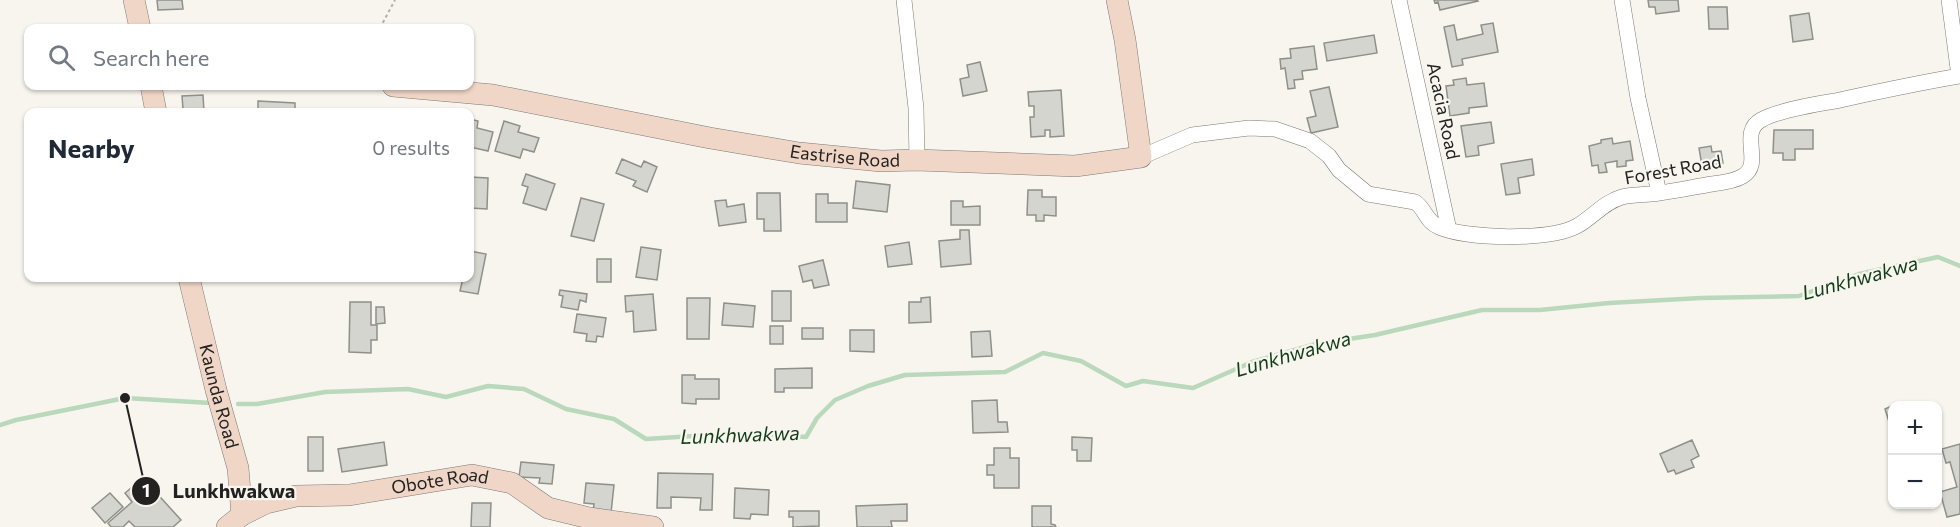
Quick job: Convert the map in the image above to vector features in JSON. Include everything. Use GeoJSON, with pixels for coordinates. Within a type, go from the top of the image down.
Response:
{"type":"FeatureCollection","features":[{"type":"Feature","properties":{"kind":"street"},"geometry":{"type":"LineString","coordinates":[[134,0],[139,24]]}},
{"type":"Feature","properties":{"kind":"street"},"geometry":{"type":"LineString","coordinates":[[904,0],[916,108],[917,160]]}},
{"type":"Feature","properties":{"kind":"street"},"geometry":{"type":"LineString","coordinates":[[1117,0],[1125,40],[1141,157]]}},
{"type":"Feature","properties":{"kind":"street","name":"Acacia Road"},"geometry":{"type":"LineString","coordinates":[[1399,0],[1449,230]]}},
{"type":"Feature","properties":{"kind":"street"},"geometry":{"type":"LineString","coordinates":[[1622,0],[1638,98],[1659,194]]}},
{"type":"Feature","properties":{"kind":"street"},"geometry":{"type":"LineString","coordinates":[[1949,0],[1959,76]]}},
{"type":"Feature","properties":{"kind":"street","name":"Forest Road"},"geometry":{"type":"LineString","coordinates":[[1141,157],[1192,135],[1249,128],[1275,129],[1310,141],[1329,156],[1339,170],[1368,194],[1414,202],[1420,205],[1430,222],[1449,230],[1486,236],[1539,236],[1560,233],[1578,225],[1606,204],[1623,197],[1659,194],[1722,183],[1743,176],[1751,165],[1750,132],[1754,125],[1762,119],[1808,106],[1959,76]]}},
{"type":"Feature","properties":{"kind":"street"},"geometry":{"type":"LineString","coordinates":[[152,90],[155,108]]}},
{"type":"Feature","properties":{"kind":"street","name":"Eastrise Road"},"geometry":{"type":"LineString","coordinates":[[437,90],[493,95],[710,138],[799,153],[881,161],[917,160],[1075,166],[1141,157]]}},
{"type":"Feature","properties":{"kind":"street","name":"Kaunda Road"},"geometry":{"type":"LineString","coordinates":[[190,282],[238,468],[234,521]]}},
{"type":"Feature","properties":{"kind":"street","name":"Obote Road"},"geometry":{"type":"LineString","coordinates":[[234,521],[266,503],[296,496],[349,495],[472,475],[512,483],[548,508],[589,518],[653,527]]}},
{"type":"Feature","properties":{"kind":"path"},"geometry":{"type":"LineString","coordinates":[[383,24],[395,0]]}},
{"type":"Feature","properties":{"kind":"building"},"geometry":{"type":"Polygon","coordinates":[[[157,0],[182,0],[183,9],[158,10],[157,0]]]}},
{"type":"Feature","properties":{"kind":"building"},"geometry":{"type":"Polygon","coordinates":[[[1434,0],[1478,1],[1440,10],[1438,2],[1435,3],[1434,0]]]}},
{"type":"Feature","properties":{"kind":"building"},"geometry":{"type":"Polygon","coordinates":[[[1648,0],[1678,0],[1679,11],[1656,14],[1655,7],[1649,7],[1648,0]]]}},
{"type":"Feature","properties":{"kind":"building"},"geometry":{"type":"Polygon","coordinates":[[[1708,7],[1727,7],[1728,29],[1709,29],[1708,7]]]}},
{"type":"Feature","properties":{"kind":"building"},"geometry":{"type":"Polygon","coordinates":[[[1809,13],[1813,39],[1793,42],[1790,16],[1809,13]]]}},
{"type":"Feature","properties":{"kind":"building"},"geometry":{"type":"Polygon","coordinates":[[[1493,23],[1498,52],[1462,59],[1463,65],[1452,67],[1444,27],[1454,25],[1457,40],[1483,34],[1481,25],[1493,23]]]}},
{"type":"Feature","properties":{"kind":"building"},"geometry":{"type":"Polygon","coordinates":[[[1374,35],[1377,53],[1327,61],[1324,43],[1374,35]]]}},
{"type":"Feature","properties":{"kind":"building"},"geometry":{"type":"Polygon","coordinates":[[[1314,46],[1317,69],[1302,71],[1303,79],[1294,80],[1295,88],[1288,89],[1285,68],[1281,69],[1280,59],[1291,58],[1290,49],[1314,46]]]}},
{"type":"Feature","properties":{"kind":"building"},"geometry":{"type":"Polygon","coordinates":[[[980,62],[987,91],[963,96],[960,79],[969,77],[967,65],[980,62]]]}},
{"type":"Feature","properties":{"kind":"building"},"geometry":{"type":"Polygon","coordinates":[[[1466,78],[1467,85],[1484,83],[1487,106],[1469,108],[1469,113],[1450,116],[1446,86],[1454,85],[1453,80],[1466,78]]]}},
{"type":"Feature","properties":{"kind":"building"},"geometry":{"type":"Polygon","coordinates":[[[1329,87],[1338,127],[1311,133],[1307,118],[1316,116],[1310,91],[1329,87]]]}},
{"type":"Feature","properties":{"kind":"building"},"geometry":{"type":"Polygon","coordinates":[[[1061,90],[1064,136],[1050,137],[1050,130],[1045,130],[1045,136],[1031,137],[1030,117],[1034,117],[1034,106],[1029,106],[1028,92],[1061,90]]]}},
{"type":"Feature","properties":{"kind":"building"},"geometry":{"type":"Polygon","coordinates":[[[203,95],[204,108],[183,108],[182,96],[203,95]]]}},
{"type":"Feature","properties":{"kind":"building"},"geometry":{"type":"Polygon","coordinates":[[[258,101],[295,103],[295,108],[258,108],[258,101]]]}},
{"type":"Feature","properties":{"kind":"building"},"geometry":{"type":"Polygon","coordinates":[[[474,120],[478,121],[477,128],[493,132],[488,151],[474,148],[474,120]]]}},
{"type":"Feature","properties":{"kind":"building"},"geometry":{"type":"Polygon","coordinates":[[[504,121],[520,126],[518,132],[539,138],[534,152],[523,149],[520,158],[495,151],[504,121]]]}},
{"type":"Feature","properties":{"kind":"building"},"geometry":{"type":"Polygon","coordinates":[[[1491,122],[1494,143],[1478,146],[1479,155],[1466,157],[1461,126],[1491,122]]]}},
{"type":"Feature","properties":{"kind":"building"},"geometry":{"type":"Polygon","coordinates":[[[1774,130],[1813,130],[1813,149],[1795,149],[1795,160],[1783,160],[1783,153],[1773,153],[1774,130]]]}},
{"type":"Feature","properties":{"kind":"building"},"geometry":{"type":"Polygon","coordinates":[[[1612,138],[1613,144],[1630,141],[1633,160],[1626,161],[1626,166],[1617,167],[1617,161],[1605,163],[1607,172],[1599,173],[1598,165],[1592,166],[1589,146],[1612,138]]]}},
{"type":"Feature","properties":{"kind":"building"},"geometry":{"type":"Polygon","coordinates":[[[1711,146],[1712,152],[1721,151],[1723,163],[1702,166],[1699,148],[1711,146]]]}},
{"type":"Feature","properties":{"kind":"building"},"geometry":{"type":"Polygon","coordinates":[[[622,159],[641,167],[644,161],[657,167],[647,192],[633,186],[636,181],[616,173],[622,159]]]}},
{"type":"Feature","properties":{"kind":"building"},"geometry":{"type":"Polygon","coordinates":[[[1532,159],[1534,175],[1518,178],[1520,193],[1506,195],[1501,164],[1532,159]]]}},
{"type":"Feature","properties":{"kind":"building"},"geometry":{"type":"Polygon","coordinates":[[[526,174],[555,184],[546,210],[523,203],[528,187],[522,185],[526,174]]]}},
{"type":"Feature","properties":{"kind":"building"},"geometry":{"type":"Polygon","coordinates":[[[474,177],[488,178],[487,209],[474,208],[474,177]]]}},
{"type":"Feature","properties":{"kind":"building"},"geometry":{"type":"Polygon","coordinates":[[[856,181],[890,185],[887,212],[853,208],[856,181]]]}},
{"type":"Feature","properties":{"kind":"building"},"geometry":{"type":"Polygon","coordinates":[[[1028,190],[1042,190],[1042,197],[1056,197],[1056,216],[1044,215],[1044,221],[1036,221],[1036,215],[1027,215],[1028,190]]]}},
{"type":"Feature","properties":{"kind":"building"},"geometry":{"type":"Polygon","coordinates":[[[757,193],[780,193],[781,231],[764,231],[764,219],[757,219],[757,193]]]}},
{"type":"Feature","properties":{"kind":"building"},"geometry":{"type":"Polygon","coordinates":[[[816,194],[828,194],[828,203],[847,203],[847,222],[816,222],[816,194]]]}},
{"type":"Feature","properties":{"kind":"building"},"geometry":{"type":"Polygon","coordinates":[[[581,198],[604,204],[594,241],[571,236],[581,198]]]}},
{"type":"Feature","properties":{"kind":"building"},"geometry":{"type":"Polygon","coordinates":[[[726,200],[727,207],[744,204],[746,222],[719,226],[715,201],[726,200]]]}},
{"type":"Feature","properties":{"kind":"building"},"geometry":{"type":"Polygon","coordinates":[[[951,201],[963,201],[963,207],[980,206],[980,225],[951,225],[951,201]]]}},
{"type":"Feature","properties":{"kind":"building"},"geometry":{"type":"Polygon","coordinates":[[[960,230],[969,230],[971,264],[941,267],[939,241],[960,239],[960,230]]]}},
{"type":"Feature","properties":{"kind":"building"},"geometry":{"type":"Polygon","coordinates":[[[909,242],[912,264],[888,267],[885,246],[909,242]]]}},
{"type":"Feature","properties":{"kind":"building"},"geometry":{"type":"Polygon","coordinates":[[[641,247],[661,250],[657,280],[636,277],[641,247]]]}},
{"type":"Feature","properties":{"kind":"building"},"geometry":{"type":"Polygon","coordinates":[[[474,252],[486,254],[478,294],[460,291],[462,282],[474,282],[474,252]]]}},
{"type":"Feature","properties":{"kind":"building"},"geometry":{"type":"Polygon","coordinates":[[[597,259],[611,259],[611,282],[597,282],[597,259]]]}},
{"type":"Feature","properties":{"kind":"building"},"geometry":{"type":"Polygon","coordinates":[[[823,260],[829,285],[814,288],[812,280],[803,282],[799,266],[823,260]]]}},
{"type":"Feature","properties":{"kind":"building"},"geometry":{"type":"Polygon","coordinates":[[[560,290],[587,294],[586,302],[580,300],[578,310],[561,307],[563,296],[559,295],[560,290]]]}},
{"type":"Feature","properties":{"kind":"building"},"geometry":{"type":"Polygon","coordinates":[[[772,291],[791,291],[791,321],[772,321],[772,291]]]}},
{"type":"Feature","properties":{"kind":"building"},"geometry":{"type":"Polygon","coordinates":[[[653,294],[656,330],[634,332],[633,311],[626,312],[625,296],[653,294]]]}},
{"type":"Feature","properties":{"kind":"building"},"geometry":{"type":"Polygon","coordinates":[[[930,297],[931,322],[909,323],[909,302],[921,302],[921,298],[930,297]]]}},
{"type":"Feature","properties":{"kind":"building"},"geometry":{"type":"Polygon","coordinates":[[[687,298],[710,298],[709,339],[687,339],[687,298]]]}},
{"type":"Feature","properties":{"kind":"building"},"geometry":{"type":"Polygon","coordinates":[[[350,302],[371,302],[371,325],[377,325],[377,340],[371,340],[371,353],[349,352],[350,302]]]}},
{"type":"Feature","properties":{"kind":"building"},"geometry":{"type":"Polygon","coordinates":[[[724,303],[755,306],[753,327],[722,325],[724,303]]]}},
{"type":"Feature","properties":{"kind":"building"},"geometry":{"type":"Polygon","coordinates":[[[376,307],[384,307],[385,323],[376,324],[376,307]]]}},
{"type":"Feature","properties":{"kind":"building"},"geometry":{"type":"Polygon","coordinates":[[[577,314],[606,318],[603,337],[597,336],[596,342],[586,341],[587,334],[574,332],[577,314]]]}},
{"type":"Feature","properties":{"kind":"building"},"geometry":{"type":"Polygon","coordinates":[[[770,326],[783,326],[783,344],[770,344],[770,326]]]}},
{"type":"Feature","properties":{"kind":"building"},"geometry":{"type":"Polygon","coordinates":[[[802,328],[823,328],[823,339],[802,339],[802,328]]]}},
{"type":"Feature","properties":{"kind":"building"},"geometry":{"type":"Polygon","coordinates":[[[850,330],[874,330],[874,352],[850,351],[850,330]]]}},
{"type":"Feature","properties":{"kind":"building"},"geometry":{"type":"Polygon","coordinates":[[[990,331],[992,356],[972,357],[971,332],[990,331]]]}},
{"type":"Feature","properties":{"kind":"building"},"geometry":{"type":"Polygon","coordinates":[[[812,368],[812,388],[784,388],[784,392],[775,392],[775,369],[812,368]]]}},
{"type":"Feature","properties":{"kind":"building"},"geometry":{"type":"Polygon","coordinates":[[[682,375],[695,375],[695,379],[719,379],[719,399],[696,399],[696,404],[682,403],[682,375]]]}},
{"type":"Feature","properties":{"kind":"building"},"geometry":{"type":"Polygon","coordinates":[[[997,400],[998,422],[1007,422],[1008,432],[973,433],[972,401],[997,400]]]}},
{"type":"Feature","properties":{"kind":"building"},"geometry":{"type":"Polygon","coordinates":[[[308,437],[323,437],[323,471],[308,471],[308,437]]]}},
{"type":"Feature","properties":{"kind":"building"},"geometry":{"type":"Polygon","coordinates":[[[1072,437],[1092,438],[1091,461],[1077,461],[1077,450],[1072,450],[1072,437]]]}},
{"type":"Feature","properties":{"kind":"building"},"geometry":{"type":"Polygon","coordinates":[[[1692,440],[1699,456],[1691,460],[1694,467],[1676,474],[1674,470],[1668,472],[1660,454],[1692,440]]]}},
{"type":"Feature","properties":{"kind":"building"},"geometry":{"type":"Polygon","coordinates":[[[384,442],[387,465],[342,472],[338,449],[384,442]]]}},
{"type":"Feature","properties":{"kind":"building"},"geometry":{"type":"Polygon","coordinates":[[[1960,444],[1960,514],[1947,517],[1942,491],[1957,487],[1950,462],[1946,463],[1942,449],[1960,444]]]}},
{"type":"Feature","properties":{"kind":"building"},"geometry":{"type":"Polygon","coordinates":[[[994,448],[1010,448],[1010,458],[1019,458],[1019,488],[994,488],[994,475],[987,475],[987,465],[994,465],[994,448]]]}},
{"type":"Feature","properties":{"kind":"building"},"geometry":{"type":"Polygon","coordinates":[[[521,462],[554,465],[552,484],[539,483],[540,478],[519,477],[521,462]]]}},
{"type":"Feature","properties":{"kind":"building"},"geometry":{"type":"Polygon","coordinates":[[[658,473],[713,474],[712,510],[700,510],[701,498],[671,497],[671,508],[657,508],[658,473]]]}},
{"type":"Feature","properties":{"kind":"building"},"geometry":{"type":"Polygon","coordinates":[[[143,478],[181,520],[173,527],[135,527],[129,521],[123,527],[111,527],[108,523],[132,502],[125,493],[143,478]]]}},
{"type":"Feature","properties":{"kind":"building"},"geometry":{"type":"Polygon","coordinates":[[[586,483],[614,485],[611,513],[593,511],[594,504],[584,503],[586,483]]]}},
{"type":"Feature","properties":{"kind":"building"},"geometry":{"type":"Polygon","coordinates":[[[735,488],[769,490],[768,515],[751,514],[750,519],[734,518],[735,488]]]}},
{"type":"Feature","properties":{"kind":"building"},"geometry":{"type":"Polygon","coordinates":[[[110,493],[123,507],[105,523],[92,508],[110,493]]]}},
{"type":"Feature","properties":{"kind":"building"},"geometry":{"type":"Polygon","coordinates":[[[472,503],[491,503],[490,527],[471,527],[472,503]]]}},
{"type":"Feature","properties":{"kind":"building"},"geometry":{"type":"Polygon","coordinates":[[[907,504],[907,521],[891,521],[892,527],[857,527],[856,506],[907,504]]]}},
{"type":"Feature","properties":{"kind":"building"},"geometry":{"type":"Polygon","coordinates":[[[1032,506],[1051,506],[1051,524],[1056,527],[1032,527],[1032,506]]]}},
{"type":"Feature","properties":{"kind":"building"},"geometry":{"type":"Polygon","coordinates":[[[789,511],[819,511],[819,526],[793,527],[793,517],[789,517],[789,511]]]}},
{"type":"Feature","properties":{"kind":"waterway","name":"Lunkhwakwa"},"geometry":{"type":"LineString","coordinates":[[238,404],[257,404],[325,392],[408,389],[446,397],[488,386],[524,389],[566,409],[614,419],[646,439],[725,434],[806,437],[817,418],[835,400],[868,386],[905,375],[1005,372],[1043,353],[1081,361],[1126,386],[1143,381],[1193,388],[1252,362],[1316,344],[1375,335],[1482,310],[1540,310],[1609,303],[1701,298],[1799,296],[1859,274],[1938,257],[1960,266]]}},
{"type":"Feature","properties":{"kind":"waterway","name":"Lunkhwakwa"},"geometry":{"type":"LineString","coordinates":[[0,425],[125,398],[211,403]]}},
{"type":"Feature","properties":{"kind":"place","name":"Lunkhwakwa"},"geometry":{"type":"Point","coordinates":[125,398]}}]}
